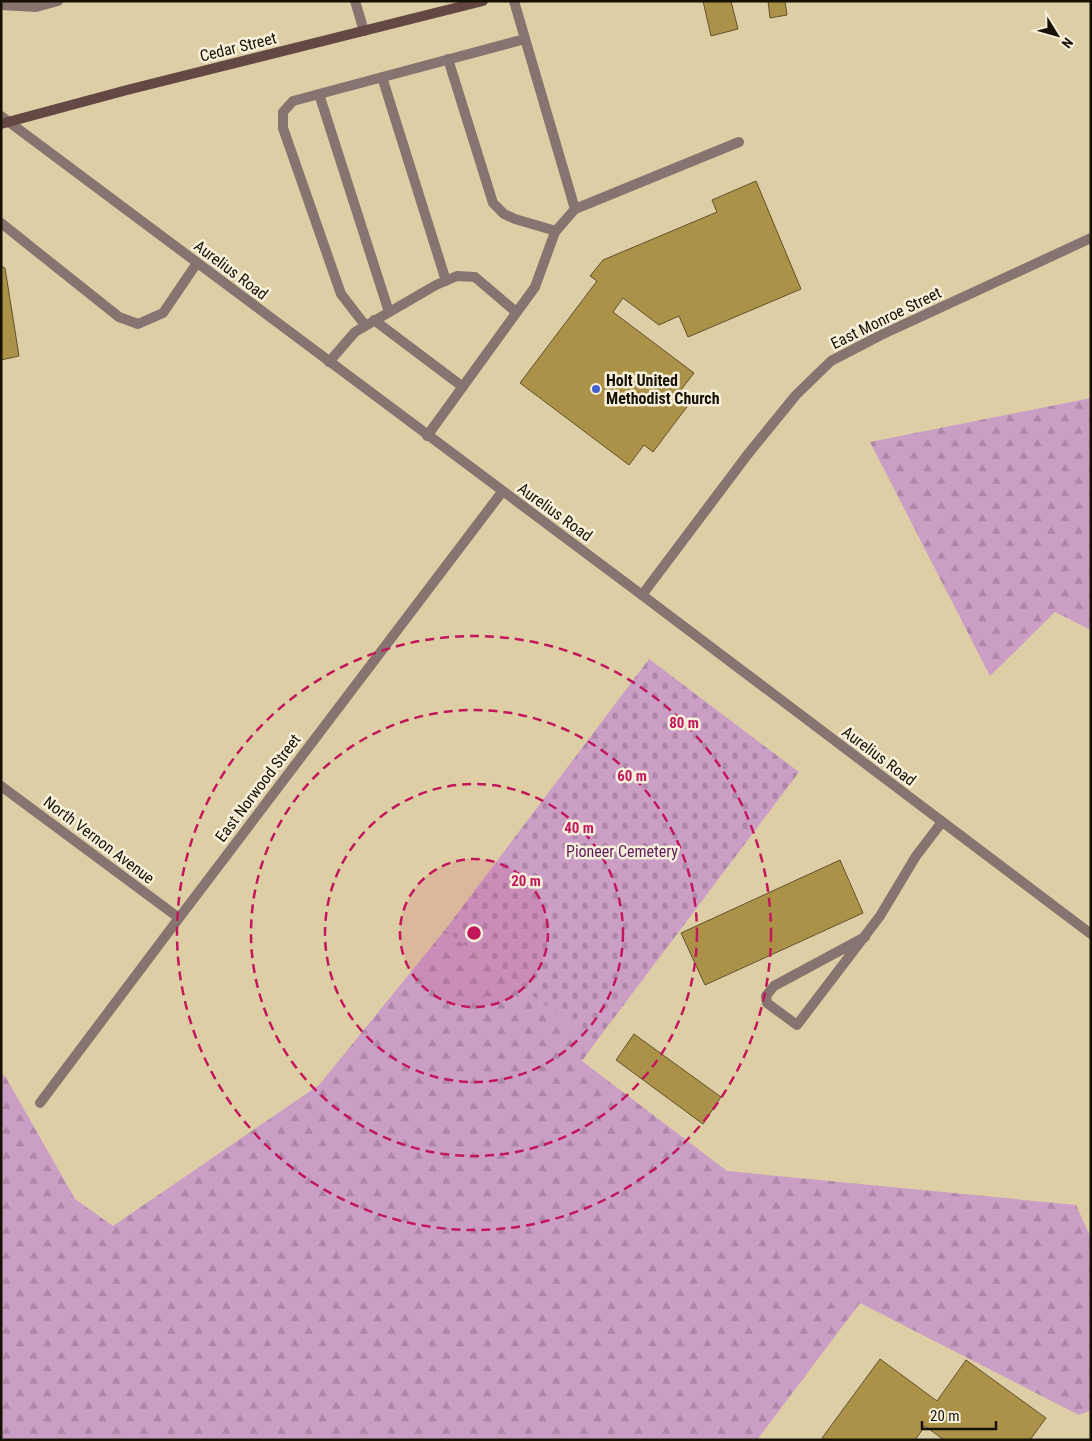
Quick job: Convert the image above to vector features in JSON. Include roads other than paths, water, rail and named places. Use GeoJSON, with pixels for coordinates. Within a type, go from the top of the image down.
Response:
{"type":"FeatureCollection","features":[{"type":"Feature","properties":{"kind":"main road","name":"Cedar Street"},"geometry":{"type":"LineString","coordinates":[[6,124],[127,90],[483,1]]}},
{"type":"Feature","properties":{"kind":"street"},"geometry":{"type":"LineString","coordinates":[[1,5],[36,6],[58,1]]}},
{"type":"Feature","properties":{"kind":"street"},"geometry":{"type":"LineString","coordinates":[[355,1],[364,31]]}},
{"type":"Feature","properties":{"kind":"street"},"geometry":{"type":"LineString","coordinates":[[514,1],[575,209]]}},
{"type":"Feature","properties":{"kind":"street"},"geometry":{"type":"LineString","coordinates":[[463,387],[370,323],[341,294],[283,128],[283,112],[293,101],[525,38]]}},
{"type":"Feature","properties":{"kind":"street"},"geometry":{"type":"LineString","coordinates":[[448,59],[493,203],[504,214],[515,220],[556,231]]}},
{"type":"Feature","properties":{"kind":"street"},"geometry":{"type":"LineString","coordinates":[[382,76],[446,281]]}},
{"type":"Feature","properties":{"kind":"street"},"geometry":{"type":"LineString","coordinates":[[319,94],[389,312]]}},
{"type":"Feature","properties":{"kind":"street","name":"Aurelius Road"},"geometry":{"type":"LineString","coordinates":[[1,116],[6,124],[197,263],[642,595],[942,822],[1089,930]]}},
{"type":"Feature","properties":{"kind":"street"},"geometry":{"type":"LineString","coordinates":[[427,436],[535,287],[556,231],[575,209],[739,142]]}},
{"type":"Feature","properties":{"kind":"street"},"geometry":{"type":"LineString","coordinates":[[1,223],[119,317],[138,324],[163,313],[197,263]]}},
{"type":"Feature","properties":{"kind":"street","name":"East Monroe Street"},"geometry":{"type":"LineString","coordinates":[[642,595],[748,454],[796,395],[831,361],[881,335],[1091,238]]}},
{"type":"Feature","properties":{"kind":"street"},"geometry":{"type":"LineString","coordinates":[[329,362],[354,332],[436,285],[457,276],[475,277],[516,312]]}},
{"type":"Feature","properties":{"kind":"street","name":"East Norwood Street"},"geometry":{"type":"LineString","coordinates":[[40,1103],[502,492]]}},
{"type":"Feature","properties":{"kind":"street","name":"North Vernon Avenue"},"geometry":{"type":"LineString","coordinates":[[1,786],[179,918]]}},
{"type":"Feature","properties":{"kind":"street"},"geometry":{"type":"LineString","coordinates":[[865,937],[774,986],[766,996],[767,1003],[797,1025],[865,937],[880,916],[916,856],[942,822]]}},
{"type":"Feature","properties":{"kind":"place","name":"Holt United Methodist Church"},"geometry":{"type":"Point","coordinates":[596,389]}},
{"type":"Feature","properties":{"kind":"park label","name":"Pioneer Cemetery"},"geometry":{"type":"Point","coordinates":[622,851]}}]}
